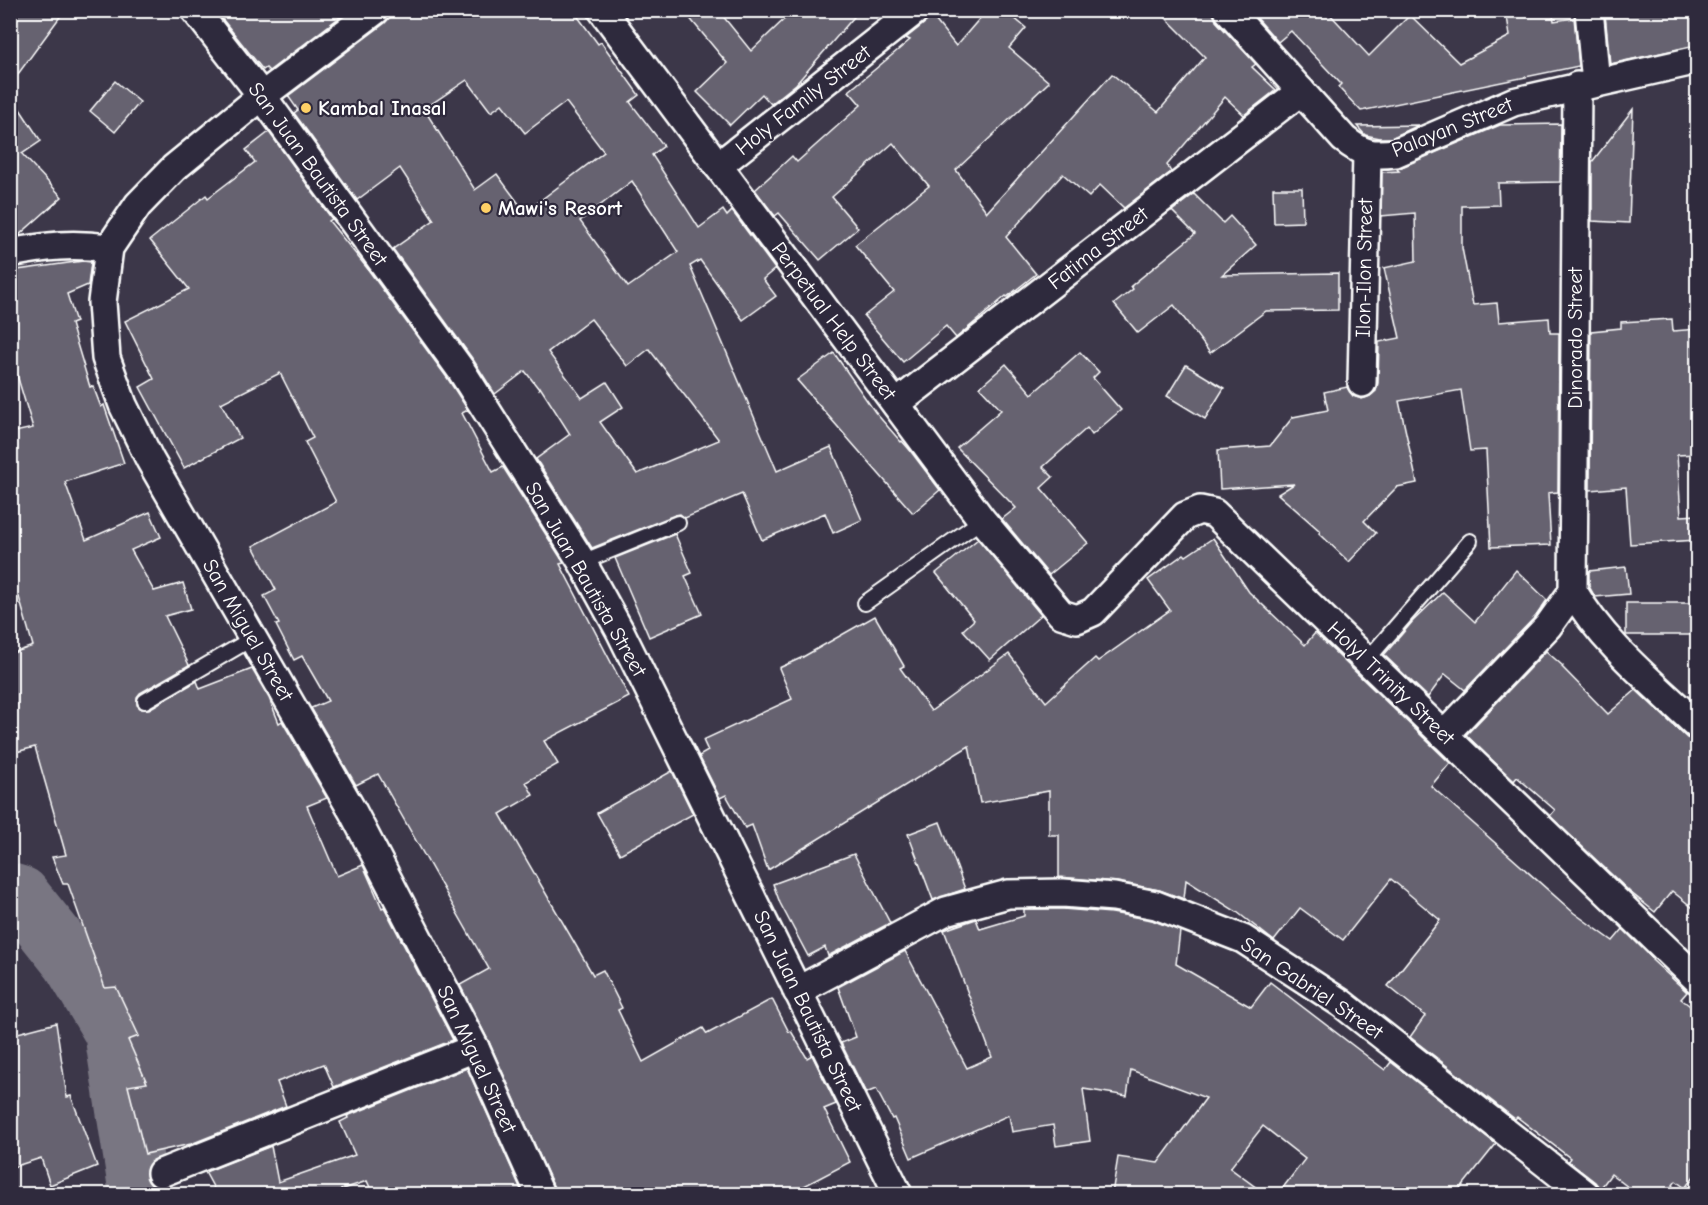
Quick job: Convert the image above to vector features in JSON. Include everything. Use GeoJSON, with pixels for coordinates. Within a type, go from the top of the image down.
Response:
{"type":"FeatureCollection","features":[{"type":"Feature","properties":{"kind":"street","name":"San Juan Bautista Street"},"geometry":{"type":"LineString","coordinates":[[195,10],[262,96],[461,370],[582,562],[620,631],[898,1194]]}},
{"type":"Feature","properties":{"kind":"street","name":"San Miguel Street"},"geometry":{"type":"LineString","coordinates":[[376,10],[262,96],[174,168],[138,205],[109,248],[102,302],[106,358],[123,405],[150,460],[352,812],[475,1048],[540,1194]]}},
{"type":"Feature","properties":{"kind":"street","name":"Perpetual Help Street"},"geometry":{"type":"LineString","coordinates":[[602,10],[982,520],[1061,614],[1077,619]]}},
{"type":"Feature","properties":{"kind":"street","name":"Holy Family Street"},"geometry":{"type":"LineString","coordinates":[[718,166],[916,10]]}},
{"type":"Feature","properties":{"kind":"street","name":"Palayan Street"},"geometry":{"type":"LineString","coordinates":[[1228,10],[1344,139],[1367,153],[1378,155],[1395,153],[1513,102],[1698,60]]}},
{"type":"Feature","properties":{"kind":"street","name":"Dinorado Street"},"geometry":{"type":"LineString","coordinates":[[1573,591],[1589,10]]}},
{"type":"Feature","properties":{"kind":"street","name":"Fatima Street"},"geometry":{"type":"LineString","coordinates":[[896,404],[1301,91]]}},
{"type":"Feature","properties":{"kind":"street","name":"Ilon-Ilon Street"},"geometry":{"type":"LineString","coordinates":[[1362,382],[1367,153]]}},
{"type":"Feature","properties":{"kind":"street"},"geometry":{"type":"LineString","coordinates":[[10,253],[53,245],[81,244],[109,248]]}},
{"type":"Feature","properties":{"kind":"street","name":"Holyl Trinity Street"},"geometry":{"type":"LineString","coordinates":[[1077,619],[1093,612],[1185,516],[1200,510],[1214,513],[1698,980]]}},
{"type":"Feature","properties":{"kind":"street"},"geometry":{"type":"LineString","coordinates":[[1444,735],[1548,626],[1573,591],[1585,613],[1606,638],[1698,726]]}},
{"type":"Feature","properties":{"kind":"street","name":"San Gabriel Street"},"geometry":{"type":"LineString","coordinates":[[797,991],[946,911],[1008,894],[1063,893],[1114,897],[1156,905],[1242,939],[1341,1002],[1586,1194]]}},
{"type":"Feature","properties":{"kind":"street"},"geometry":{"type":"LineString","coordinates":[[161,1173],[475,1048]]}},
{"type":"Feature","properties":{"kind":"lane"},"geometry":{"type":"LineString","coordinates":[[864,603],[982,520]]}},
{"type":"Feature","properties":{"kind":"lane"},"geometry":{"type":"LineString","coordinates":[[582,562],[678,523]]}},
{"type":"Feature","properties":{"kind":"lane"},"geometry":{"type":"LineString","coordinates":[[1367,660],[1470,541]]}},
{"type":"Feature","properties":{"kind":"lane"},"geometry":{"type":"LineString","coordinates":[[145,701],[253,638]]}},
{"type":"Feature","properties":{"kind":"building"},"geometry":{"type":"Polygon","coordinates":[[[21,10],[65,10],[10,85],[10,24],[21,10]]]}},
{"type":"Feature","properties":{"kind":"building"},"geometry":{"type":"Polygon","coordinates":[[[215,10],[349,10],[269,71],[266,68],[263,70],[215,10]]]}},
{"type":"Feature","properties":{"kind":"building"},"geometry":{"type":"Polygon","coordinates":[[[391,10],[573,10],[598,44],[601,42],[639,95],[630,102],[664,146],[652,155],[699,228],[723,210],[727,216],[732,211],[775,269],[763,279],[776,296],[743,320],[700,260],[690,266],[777,471],[831,447],[862,520],[833,533],[825,513],[762,540],[742,494],[685,518],[680,514],[675,515],[592,548],[536,459],[570,434],[540,387],[539,389],[525,371],[495,394],[474,361],[393,249],[434,220],[400,168],[357,200],[294,113],[298,110],[288,96],[390,17],[391,10]],[[467,80],[424,109],[475,190],[497,174],[525,212],[604,152],[566,102],[525,133],[502,104],[491,112],[467,80]],[[632,181],[580,221],[628,287],[678,252],[632,181]],[[591,319],[548,352],[582,398],[607,382],[623,407],[600,422],[637,474],[719,440],[649,349],[627,366],[591,319]]]}},
{"type":"Feature","properties":{"kind":"building"},"geometry":{"type":"Polygon","coordinates":[[[683,10],[718,10],[751,51],[794,10],[860,10],[796,84],[771,104],[762,94],[730,125],[697,92],[727,63],[683,10]]]}},
{"type":"Feature","properties":{"kind":"building"},"geometry":{"type":"Polygon","coordinates":[[[987,10],[1005,10],[1026,28],[1009,48],[1049,82],[956,170],[987,212],[1112,74],[1158,112],[1205,57],[1158,10],[1213,10],[1216,21],[1256,64],[1252,67],[1276,90],[1244,115],[1225,97],[1167,165],[1171,172],[1124,208],[1100,185],[1089,197],[1063,174],[1006,237],[1036,274],[956,338],[946,326],[903,362],[864,316],[894,292],[855,245],[929,186],[893,143],[832,197],[858,228],[820,260],[779,213],[775,216],[755,190],[792,156],[797,162],[861,105],[849,91],[910,40],[906,38],[931,15],[956,46],[987,10]]]}},
{"type":"Feature","properties":{"kind":"building"},"geometry":{"type":"Polygon","coordinates":[[[1250,10],[1326,10],[1369,56],[1410,15],[1459,63],[1510,36],[1506,10],[1552,10],[1554,21],[1574,18],[1579,66],[1361,111],[1338,87],[1341,84],[1291,31],[1278,42],[1250,10]]]}},
{"type":"Feature","properties":{"kind":"building"},"geometry":{"type":"Polygon","coordinates":[[[1629,10],[1698,10],[1698,45],[1610,64],[1605,14],[1629,10]]]}},
{"type":"Feature","properties":{"kind":"building"},"geometry":{"type":"Polygon","coordinates":[[[115,81],[140,102],[115,132],[90,111],[115,81]]]}},
{"type":"Feature","properties":{"kind":"building"},"geometry":{"type":"Polygon","coordinates":[[[10,94],[41,141],[22,154],[62,197],[19,235],[10,237],[10,94]]]}},
{"type":"Feature","properties":{"kind":"building"},"geometry":{"type":"Polygon","coordinates":[[[1633,109],[1629,223],[1592,221],[1592,162],[1633,109]]]}},
{"type":"Feature","properties":{"kind":"building"},"geometry":{"type":"Polygon","coordinates":[[[1561,124],[1560,182],[1498,183],[1499,205],[1462,206],[1462,248],[1473,305],[1497,303],[1499,322],[1549,318],[1550,333],[1559,333],[1558,492],[1548,493],[1551,545],[1491,547],[1486,450],[1470,451],[1461,390],[1399,401],[1417,483],[1397,487],[1364,521],[1376,533],[1349,562],[1319,533],[1320,531],[1278,494],[1294,484],[1220,489],[1218,450],[1270,446],[1293,417],[1328,410],[1324,392],[1347,387],[1353,396],[1362,399],[1376,391],[1379,342],[1400,338],[1384,268],[1416,261],[1415,213],[1381,216],[1382,172],[1399,171],[1397,169],[1500,125],[1561,124]]]}},
{"type":"Feature","properties":{"kind":"building"},"geometry":{"type":"Polygon","coordinates":[[[1419,125],[1391,138],[1365,135],[1357,126],[1419,125]]]}},
{"type":"Feature","properties":{"kind":"building"},"geometry":{"type":"Polygon","coordinates":[[[269,132],[332,219],[329,221],[367,268],[468,410],[462,413],[493,472],[503,467],[564,563],[560,564],[629,697],[544,741],[558,764],[526,782],[533,795],[500,814],[593,975],[603,970],[622,1008],[618,1010],[643,1062],[703,1028],[707,1034],[772,999],[789,1032],[791,1031],[807,1058],[812,1055],[836,1104],[824,1109],[850,1162],[789,1194],[556,1194],[489,1042],[460,985],[489,969],[378,774],[356,785],[311,708],[328,701],[302,656],[294,660],[264,596],[276,590],[253,546],[336,502],[305,442],[313,438],[280,373],[221,403],[240,438],[184,468],[140,387],[154,379],[125,321],[189,289],[150,240],[206,195],[208,198],[255,162],[246,150],[269,132]]]}},
{"type":"Feature","properties":{"kind":"building"},"geometry":{"type":"Polygon","coordinates":[[[1273,188],[1302,188],[1303,222],[1274,223],[1273,188]]]}},
{"type":"Feature","properties":{"kind":"building"},"geometry":{"type":"Polygon","coordinates":[[[1194,194],[1223,223],[1230,216],[1256,245],[1222,275],[1338,273],[1338,310],[1266,311],[1210,353],[1174,305],[1138,333],[1114,304],[1133,289],[1131,286],[1195,234],[1172,211],[1194,194]]]}},
{"type":"Feature","properties":{"kind":"building"},"geometry":{"type":"Polygon","coordinates":[[[83,261],[91,262],[88,285],[67,294],[76,322],[71,324],[90,387],[93,386],[101,407],[104,405],[124,463],[65,482],[86,540],[150,512],[161,537],[131,550],[154,591],[183,583],[191,609],[165,616],[189,665],[140,693],[137,697],[137,705],[141,709],[149,709],[197,681],[200,689],[252,669],[269,698],[279,723],[282,721],[327,798],[307,806],[337,876],[363,865],[382,908],[384,907],[453,1040],[334,1087],[324,1064],[277,1082],[286,1106],[191,1144],[145,1154],[128,1086],[147,1083],[128,1040],[139,1036],[116,987],[105,988],[68,884],[63,884],[52,857],[66,855],[35,747],[16,752],[10,734],[10,654],[33,646],[19,597],[16,598],[10,579],[10,433],[33,428],[10,352],[10,271],[83,261]]]}},
{"type":"Feature","properties":{"kind":"building"},"geometry":{"type":"Polygon","coordinates":[[[1672,319],[1673,331],[1698,329],[1698,454],[1677,455],[1681,516],[1698,515],[1698,540],[1630,544],[1626,487],[1590,490],[1591,331],[1621,328],[1621,322],[1672,319]]]}},
{"type":"Feature","properties":{"kind":"building"},"geometry":{"type":"Polygon","coordinates":[[[1080,352],[1099,372],[1093,378],[1121,410],[1092,435],[1087,428],[1043,467],[1053,477],[1041,488],[1088,543],[1049,575],[1002,519],[1016,508],[957,448],[1001,410],[980,387],[1006,364],[1032,394],[1080,352]]]}},
{"type":"Feature","properties":{"kind":"building"},"geometry":{"type":"Polygon","coordinates":[[[834,353],[875,412],[909,449],[940,490],[913,513],[797,380],[834,353]]]}},
{"type":"Feature","properties":{"kind":"building"},"geometry":{"type":"Polygon","coordinates":[[[1186,365],[1224,388],[1205,419],[1167,396],[1186,365]]]}},
{"type":"Feature","properties":{"kind":"building"},"geometry":{"type":"Polygon","coordinates":[[[675,534],[692,573],[685,576],[702,614],[649,637],[615,558],[675,534]]]}},
{"type":"Feature","properties":{"kind":"building"},"geometry":{"type":"Polygon","coordinates":[[[1213,538],[1249,592],[1305,645],[1315,633],[1450,763],[1431,786],[1574,913],[1613,941],[1623,929],[1687,992],[1681,999],[1698,1012],[1698,1171],[1685,1188],[1676,1181],[1666,1194],[1637,1194],[1611,1174],[1600,1189],[1595,1182],[1568,1161],[1570,1158],[1517,1117],[1515,1119],[1410,1037],[1425,1016],[1388,986],[1440,920],[1391,879],[1343,940],[1300,908],[1274,941],[1237,912],[1186,880],[1184,899],[1159,890],[1117,882],[1059,877],[1059,835],[1049,835],[1049,791],[980,803],[969,746],[768,870],[752,825],[745,828],[726,795],[720,798],[699,756],[708,751],[703,740],[792,699],[779,668],[875,616],[904,666],[900,668],[931,711],[1009,654],[1046,702],[1095,658],[1098,661],[1170,610],[1148,580],[1184,554],[1186,556],[1213,538]]]}},
{"type":"Feature","properties":{"kind":"building"},"geometry":{"type":"Polygon","coordinates":[[[978,539],[1041,615],[990,660],[963,630],[974,620],[936,573],[978,539]]]}},
{"type":"Feature","properties":{"kind":"building"},"geometry":{"type":"Polygon","coordinates":[[[1626,567],[1629,594],[1595,597],[1589,586],[1589,571],[1626,567]]]}},
{"type":"Feature","properties":{"kind":"building"},"geometry":{"type":"Polygon","coordinates":[[[1516,570],[1547,600],[1536,616],[1465,690],[1445,674],[1428,697],[1384,655],[1413,621],[1443,592],[1475,622],[1516,570]]]}},
{"type":"Feature","properties":{"kind":"building"},"geometry":{"type":"Polygon","coordinates":[[[1626,603],[1698,603],[1698,635],[1626,635],[1626,603]]]}},
{"type":"Feature","properties":{"kind":"building"},"geometry":{"type":"Polygon","coordinates":[[[1546,651],[1608,714],[1636,690],[1687,738],[1698,741],[1698,912],[1672,891],[1655,912],[1630,892],[1550,816],[1555,810],[1517,777],[1514,781],[1466,735],[1546,651]]]}},
{"type":"Feature","properties":{"kind":"building"},"geometry":{"type":"Polygon","coordinates":[[[672,771],[693,814],[620,854],[597,813],[672,771]]]}},
{"type":"Feature","properties":{"kind":"building"},"geometry":{"type":"Polygon","coordinates":[[[940,822],[965,889],[933,900],[908,834],[940,822]]]}},
{"type":"Feature","properties":{"kind":"building"},"geometry":{"type":"Polygon","coordinates":[[[854,854],[890,923],[828,956],[825,947],[808,956],[780,903],[773,884],[854,854]]]}},
{"type":"Feature","properties":{"kind":"building"},"geometry":{"type":"Polygon","coordinates":[[[1024,909],[1112,913],[1152,920],[1180,931],[1176,964],[1251,1007],[1270,982],[1385,1070],[1391,1062],[1496,1144],[1456,1194],[1278,1194],[1305,1159],[1263,1126],[1230,1168],[1265,1194],[1112,1194],[1118,1157],[1158,1163],[1206,1098],[1131,1070],[1127,1096],[1083,1089],[1090,1141],[1056,1146],[1053,1125],[1012,1132],[1009,1115],[911,1158],[894,1118],[892,1119],[876,1089],[866,1093],[841,1043],[856,1037],[838,987],[905,951],[967,1068],[992,1057],[944,930],[976,919],[980,929],[1024,916],[1024,909]]]}},
{"type":"Feature","properties":{"kind":"building"},"geometry":{"type":"Polygon","coordinates":[[[56,1023],[67,1097],[71,1096],[97,1166],[50,1185],[41,1158],[10,1168],[10,1035],[56,1023]]]}},
{"type":"Feature","properties":{"kind":"building"},"geometry":{"type":"Polygon","coordinates":[[[467,1068],[523,1194],[373,1194],[367,1181],[329,1194],[217,1194],[205,1172],[271,1146],[278,1182],[355,1155],[340,1122],[348,1118],[347,1116],[467,1068]]]}},
{"type":"Feature","properties":{"kind":"waterway"},"geometry":{"type":"LineString","coordinates":[[10,893],[20,896],[72,961],[114,1032],[139,1194]]}},
{"type":"Feature","properties":{"kind":"place","name":"Kambal Inasal"},"geometry":{"type":"Point","coordinates":[306,108]}},
{"type":"Feature","properties":{"kind":"place","name":"Mawi's Resort"},"geometry":{"type":"Point","coordinates":[486,208]}}]}
